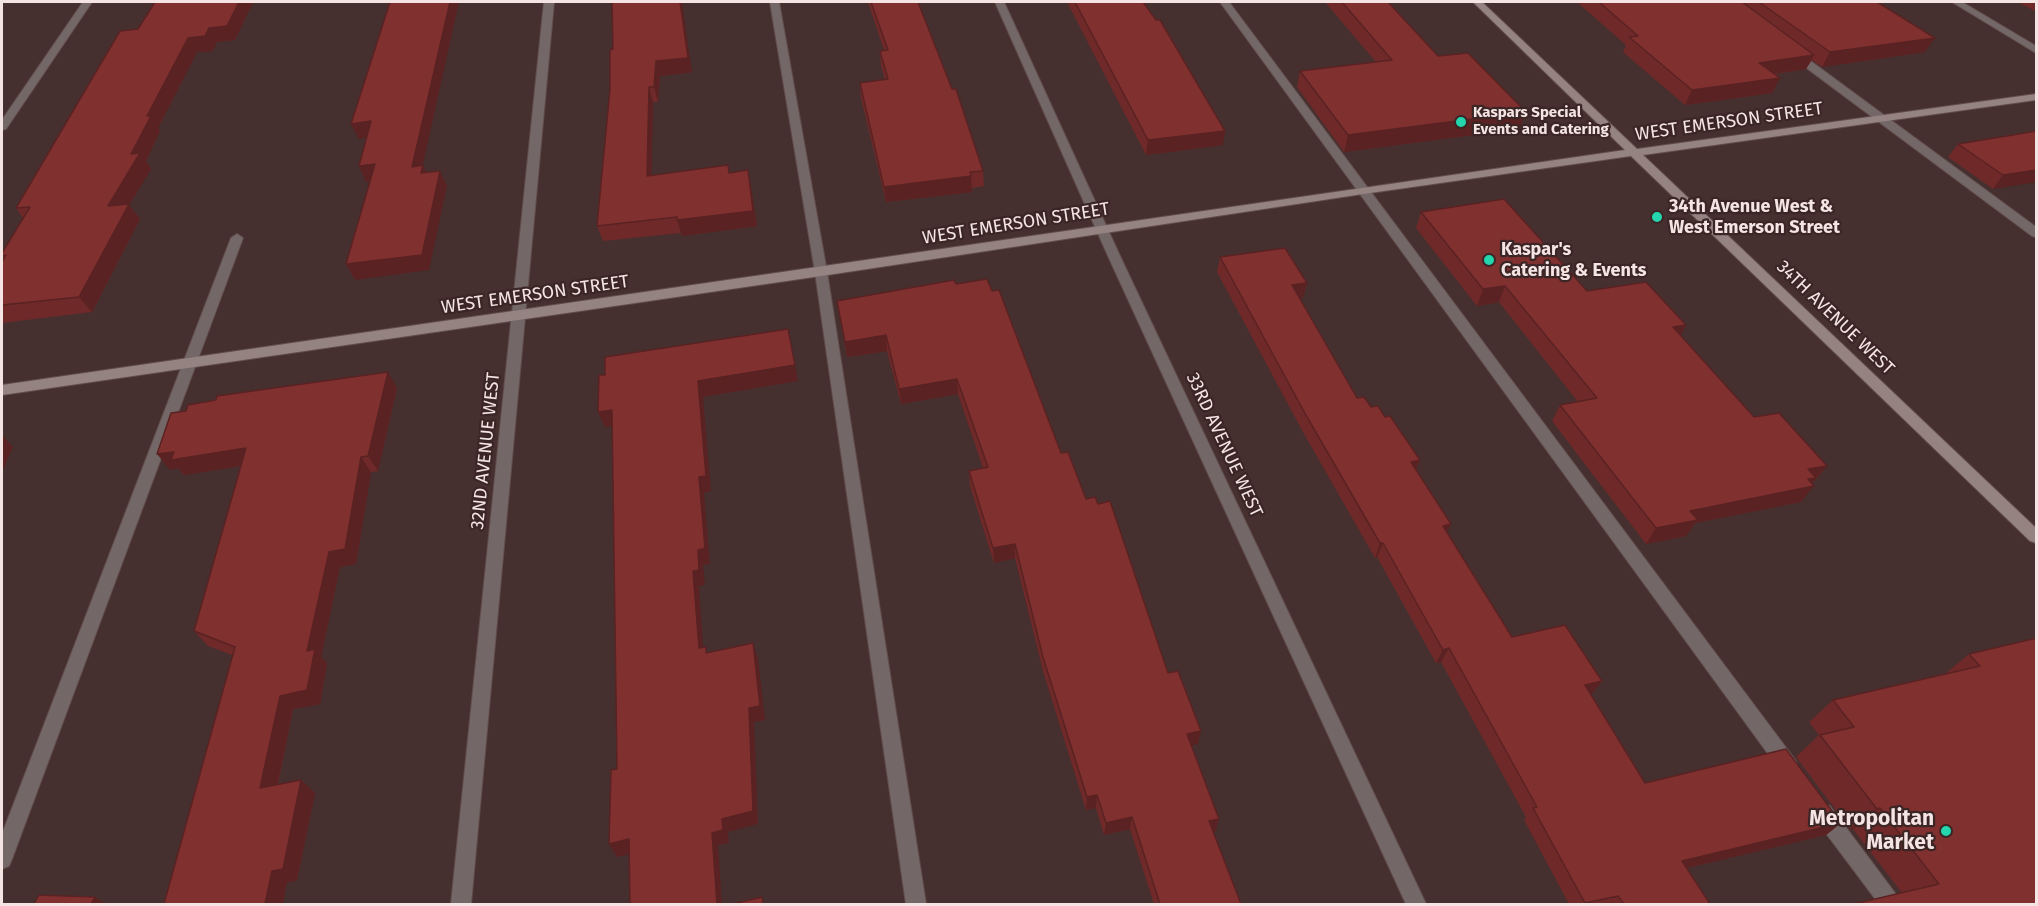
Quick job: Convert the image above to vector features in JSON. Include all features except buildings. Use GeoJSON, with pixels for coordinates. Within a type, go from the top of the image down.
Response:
{"type":"FeatureCollection","features":[{"type":"Feature","properties":{"kind":"street"},"geometry":{"type":"LineString","coordinates":[[2,127],[87,2]]}},
{"type":"Feature","properties":{"kind":"street","name":"32ND AVENUE WEST"},"geometry":{"type":"LineString","coordinates":[[461,904],[549,2]]}},
{"type":"Feature","properties":{"kind":"street"},"geometry":{"type":"LineString","coordinates":[[774,2],[821,272],[916,904]]}},
{"type":"Feature","properties":{"kind":"street","name":"33RD AVENUE WEST"},"geometry":{"type":"LineString","coordinates":[[999,2],[1102,230],[1416,904]]}},
{"type":"Feature","properties":{"kind":"street"},"geometry":{"type":"LineString","coordinates":[[1224,2],[1802,783]]}},
{"type":"Feature","properties":{"kind":"street","name":"34TH AVENUE WEST"},"geometry":{"type":"LineString","coordinates":[[1478,2],[2037,537]]}},
{"type":"Feature","properties":{"kind":"street"},"geometry":{"type":"LineString","coordinates":[[1956,2],[2037,50]]}},
{"type":"Feature","properties":{"kind":"street"},"geometry":{"type":"LineString","coordinates":[[1788,49],[2037,233]]}},
{"type":"Feature","properties":{"kind":"street","name":"WEST EMERSON STREET"},"geometry":{"type":"LineString","coordinates":[[2,390],[189,361],[821,272],[1363,190],[2037,97]]}},
{"type":"Feature","properties":{"kind":"street"},"geometry":{"type":"LineString","coordinates":[[2,859],[237,238]]}},
{"type":"Feature","properties":{"kind":"street"},"geometry":{"type":"LineString","coordinates":[[1815,802],[1891,904]]}},
{"type":"Feature","properties":{"kind":"place","name":"Kaspars Special Events and Catering"},"geometry":{"type":"Point","coordinates":[1461,122]}},
{"type":"Feature","properties":{"kind":"place","name":"34th Avenue West & West Emerson Street"},"geometry":{"type":"Point","coordinates":[1657,217]}},
{"type":"Feature","properties":{"kind":"place","name":"Kaspar's Catering & Events"},"geometry":{"type":"Point","coordinates":[1489,260]}},
{"type":"Feature","properties":{"kind":"place","name":"Metropolitan Market"},"geometry":{"type":"Point","coordinates":[1946,831]}}]}
